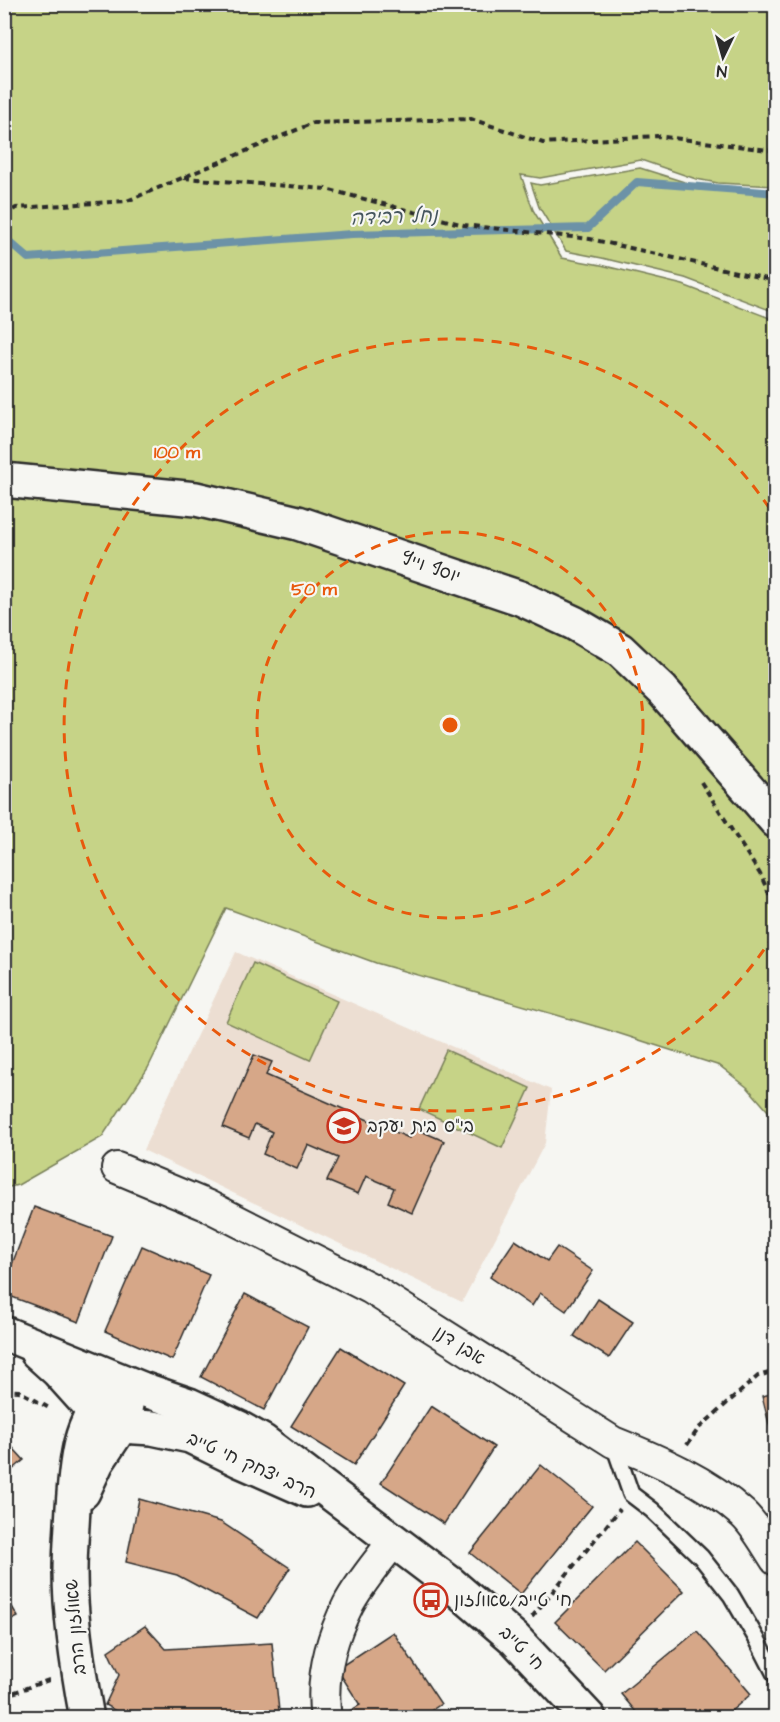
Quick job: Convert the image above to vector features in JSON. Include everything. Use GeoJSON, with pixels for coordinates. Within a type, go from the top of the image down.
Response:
{"type":"FeatureCollection","features":[{"type":"Feature","properties":{"kind":"street","name":"יוסף וייץ"},"geometry":{"type":"LineString","coordinates":[[4,480],[196,499],[298,523],[520,598],[574,623],[620,650],[662,690],[776,821]]}},
{"type":"Feature","properties":{"kind":"street","name":"אבן דנן"},"geometry":{"type":"LineString","coordinates":[[117,1168],[206,1204],[370,1288],[613,1442],[671,1468],[715,1492],[745,1516],[776,1560]]}},
{"type":"Feature","properties":{"kind":"street","name":"הרב יצחק חי טייב"},"geometry":{"type":"LineString","coordinates":[[12,1336],[125,1383],[189,1405],[239,1428],[288,1460],[394,1540]]}},
{"type":"Feature","properties":{"kind":"street"},"geometry":{"type":"LineString","coordinates":[[12,1336],[58,1371],[107,1418]]}},
{"type":"Feature","properties":{"kind":"street","name":"שאולזון הרב"},"geometry":{"type":"LineString","coordinates":[[87,1718],[78,1670],[71,1597],[71,1537],[80,1449],[107,1418],[109,1394],[125,1383]]}},
{"type":"Feature","properties":{"kind":"street","name":"הרב יצחק חי טייב"},"geometry":{"type":"LineString","coordinates":[[107,1418],[190,1436],[239,1460],[346,1506]]}},
{"type":"Feature","properties":{"kind":"street"},"geometry":{"type":"LineString","coordinates":[[326,1718],[325,1679],[329,1651],[349,1604],[394,1540]]}},
{"type":"Feature","properties":{"kind":"street","name":"חי טייב"},"geometry":{"type":"LineString","coordinates":[[394,1540],[451,1584],[514,1639],[589,1718]]}},
{"type":"Feature","properties":{"kind":"lane"},"geometry":{"type":"LineString","coordinates":[[613,1442],[631,1494],[652,1510],[693,1549],[731,1595],[776,1676]]}},
{"type":"Feature","properties":{"kind":"path"},"geometry":{"type":"LineString","coordinates":[[4,215],[16,208],[127,201],[313,123],[471,119],[543,143],[657,136],[776,151]]}},
{"type":"Feature","properties":{"kind":"path"},"geometry":{"type":"LineString","coordinates":[[181,178],[326,189],[464,225],[590,239],[776,281]]}},
{"type":"Feature","properties":{"kind":"path"},"geometry":{"type":"LineString","coordinates":[[671,1468],[699,1428],[758,1376],[776,1371]]}},
{"type":"Feature","properties":{"kind":"path"},"geometry":{"type":"LineString","coordinates":[[4,1390],[19,1391],[60,1414]]}},
{"type":"Feature","properties":{"kind":"path"},"geometry":{"type":"LineString","coordinates":[[514,1639],[631,1494]]}},
{"type":"Feature","properties":{"kind":"path"},"geometry":{"type":"LineString","coordinates":[[4,1696],[78,1670]]}},
{"type":"Feature","properties":{"kind":"shaded area"},"geometry":{"type":"Polygon","coordinates":[[[236,952],[551,1090],[545,1143],[462,1302],[143,1150],[236,952]]]}},
{"type":"Feature","properties":{"kind":"green space"},"geometry":{"type":"Polygon","coordinates":[[[5,5],[775,5],[775,186],[718,183],[696,179],[641,160],[540,178],[521,175],[533,210],[562,258],[683,285],[775,320],[775,1119],[748,1088],[720,1066],[605,1029],[376,963],[226,908],[148,1068],[102,1137],[18,1185],[5,1188],[5,5]]]}},
{"type":"Feature","properties":{"kind":"green space"},"geometry":{"type":"Polygon","coordinates":[[[640,168],[694,185],[716,189],[775,193],[775,312],[685,278],[566,251],[539,207],[531,183],[540,185],[640,168]]]}},
{"type":"Feature","properties":{"kind":"green space"},"geometry":{"type":"Polygon","coordinates":[[[253,963],[337,1001],[310,1060],[226,1022],[253,963]]]}},
{"type":"Feature","properties":{"kind":"green space"},"geometry":{"type":"Polygon","coordinates":[[[446,1050],[530,1088],[502,1148],[419,1109],[446,1050]]]}},
{"type":"Feature","properties":{"kind":"building"},"geometry":{"type":"Polygon","coordinates":[[[254,1055],[272,1062],[266,1075],[409,1138],[414,1128],[444,1141],[412,1213],[388,1202],[394,1188],[366,1176],[358,1194],[327,1181],[338,1158],[308,1145],[297,1169],[263,1154],[272,1132],[255,1124],[249,1138],[223,1127],[254,1055]]]}},
{"type":"Feature","properties":{"kind":"building"},"geometry":{"type":"Polygon","coordinates":[[[34,1207],[112,1236],[79,1322],[4,1294],[4,1285],[34,1207]]]}},
{"type":"Feature","properties":{"kind":"building"},"geometry":{"type":"Polygon","coordinates":[[[515,1240],[547,1261],[557,1247],[593,1271],[566,1311],[540,1293],[532,1306],[490,1277],[515,1240]]]}},
{"type":"Feature","properties":{"kind":"building"},"geometry":{"type":"Polygon","coordinates":[[[142,1246],[209,1275],[172,1360],[105,1331],[142,1246]]]}},
{"type":"Feature","properties":{"kind":"building"},"geometry":{"type":"Polygon","coordinates":[[[245,1294],[308,1327],[264,1410],[201,1377],[245,1294]]]}},
{"type":"Feature","properties":{"kind":"building"},"geometry":{"type":"Polygon","coordinates":[[[598,1299],[633,1322],[609,1358],[574,1336],[598,1299]]]}},
{"type":"Feature","properties":{"kind":"building"},"geometry":{"type":"Polygon","coordinates":[[[341,1347],[404,1386],[354,1465],[291,1426],[341,1347]]]}},
{"type":"Feature","properties":{"kind":"building"},"geometry":{"type":"Polygon","coordinates":[[[776,1393],[776,1443],[774,1444],[762,1396],[776,1393]]]}},
{"type":"Feature","properties":{"kind":"building"},"geometry":{"type":"Polygon","coordinates":[[[431,1406],[494,1447],[444,1524],[381,1483],[431,1406]]]}},
{"type":"Feature","properties":{"kind":"building"},"geometry":{"type":"Polygon","coordinates":[[[4,1438],[24,1460],[4,1477],[4,1438]]]}},
{"type":"Feature","properties":{"kind":"building"},"geometry":{"type":"Polygon","coordinates":[[[541,1465],[592,1506],[521,1594],[470,1553],[541,1465]]]}},
{"type":"Feature","properties":{"kind":"building"},"geometry":{"type":"Polygon","coordinates":[[[139,1499],[221,1522],[290,1568],[258,1618],[177,1575],[126,1562],[139,1499]]]}},
{"type":"Feature","properties":{"kind":"building"},"geometry":{"type":"Polygon","coordinates":[[[635,1542],[684,1591],[604,1670],[555,1622],[635,1542]]]}},
{"type":"Feature","properties":{"kind":"building"},"geometry":{"type":"Polygon","coordinates":[[[4,1549],[13,1564],[4,1569],[4,1549]]]}},
{"type":"Feature","properties":{"kind":"building"},"geometry":{"type":"Polygon","coordinates":[[[4,1593],[18,1617],[4,1624],[4,1593]]]}},
{"type":"Feature","properties":{"kind":"building"},"geometry":{"type":"Polygon","coordinates":[[[145,1626],[166,1649],[272,1643],[279,1711],[128,1718],[105,1705],[119,1675],[108,1651],[145,1626]]]}},
{"type":"Feature","properties":{"kind":"building"},"geometry":{"type":"Polygon","coordinates":[[[697,1631],[751,1694],[723,1718],[641,1718],[621,1694],[697,1631]]]}},
{"type":"Feature","properties":{"kind":"building"},"geometry":{"type":"Polygon","coordinates":[[[393,1632],[441,1704],[420,1718],[352,1718],[348,1712],[360,1705],[337,1669],[393,1632]]]}},
{"type":"Feature","properties":{"kind":"waterway","name":"נחל רבידה"},"geometry":{"type":"LineString","coordinates":[[4,237],[28,258],[352,234],[588,228],[637,182],[776,193]]}},
{"type":"Feature","properties":{"kind":"place","name":"בי\"ס בית יעקב"},"geometry":{"type":"Point","coordinates":[344,1126]}},
{"type":"Feature","properties":{"kind":"place","name":"חי טייב/שאולזון"},"geometry":{"type":"Point","coordinates":[431,1600]}}]}
